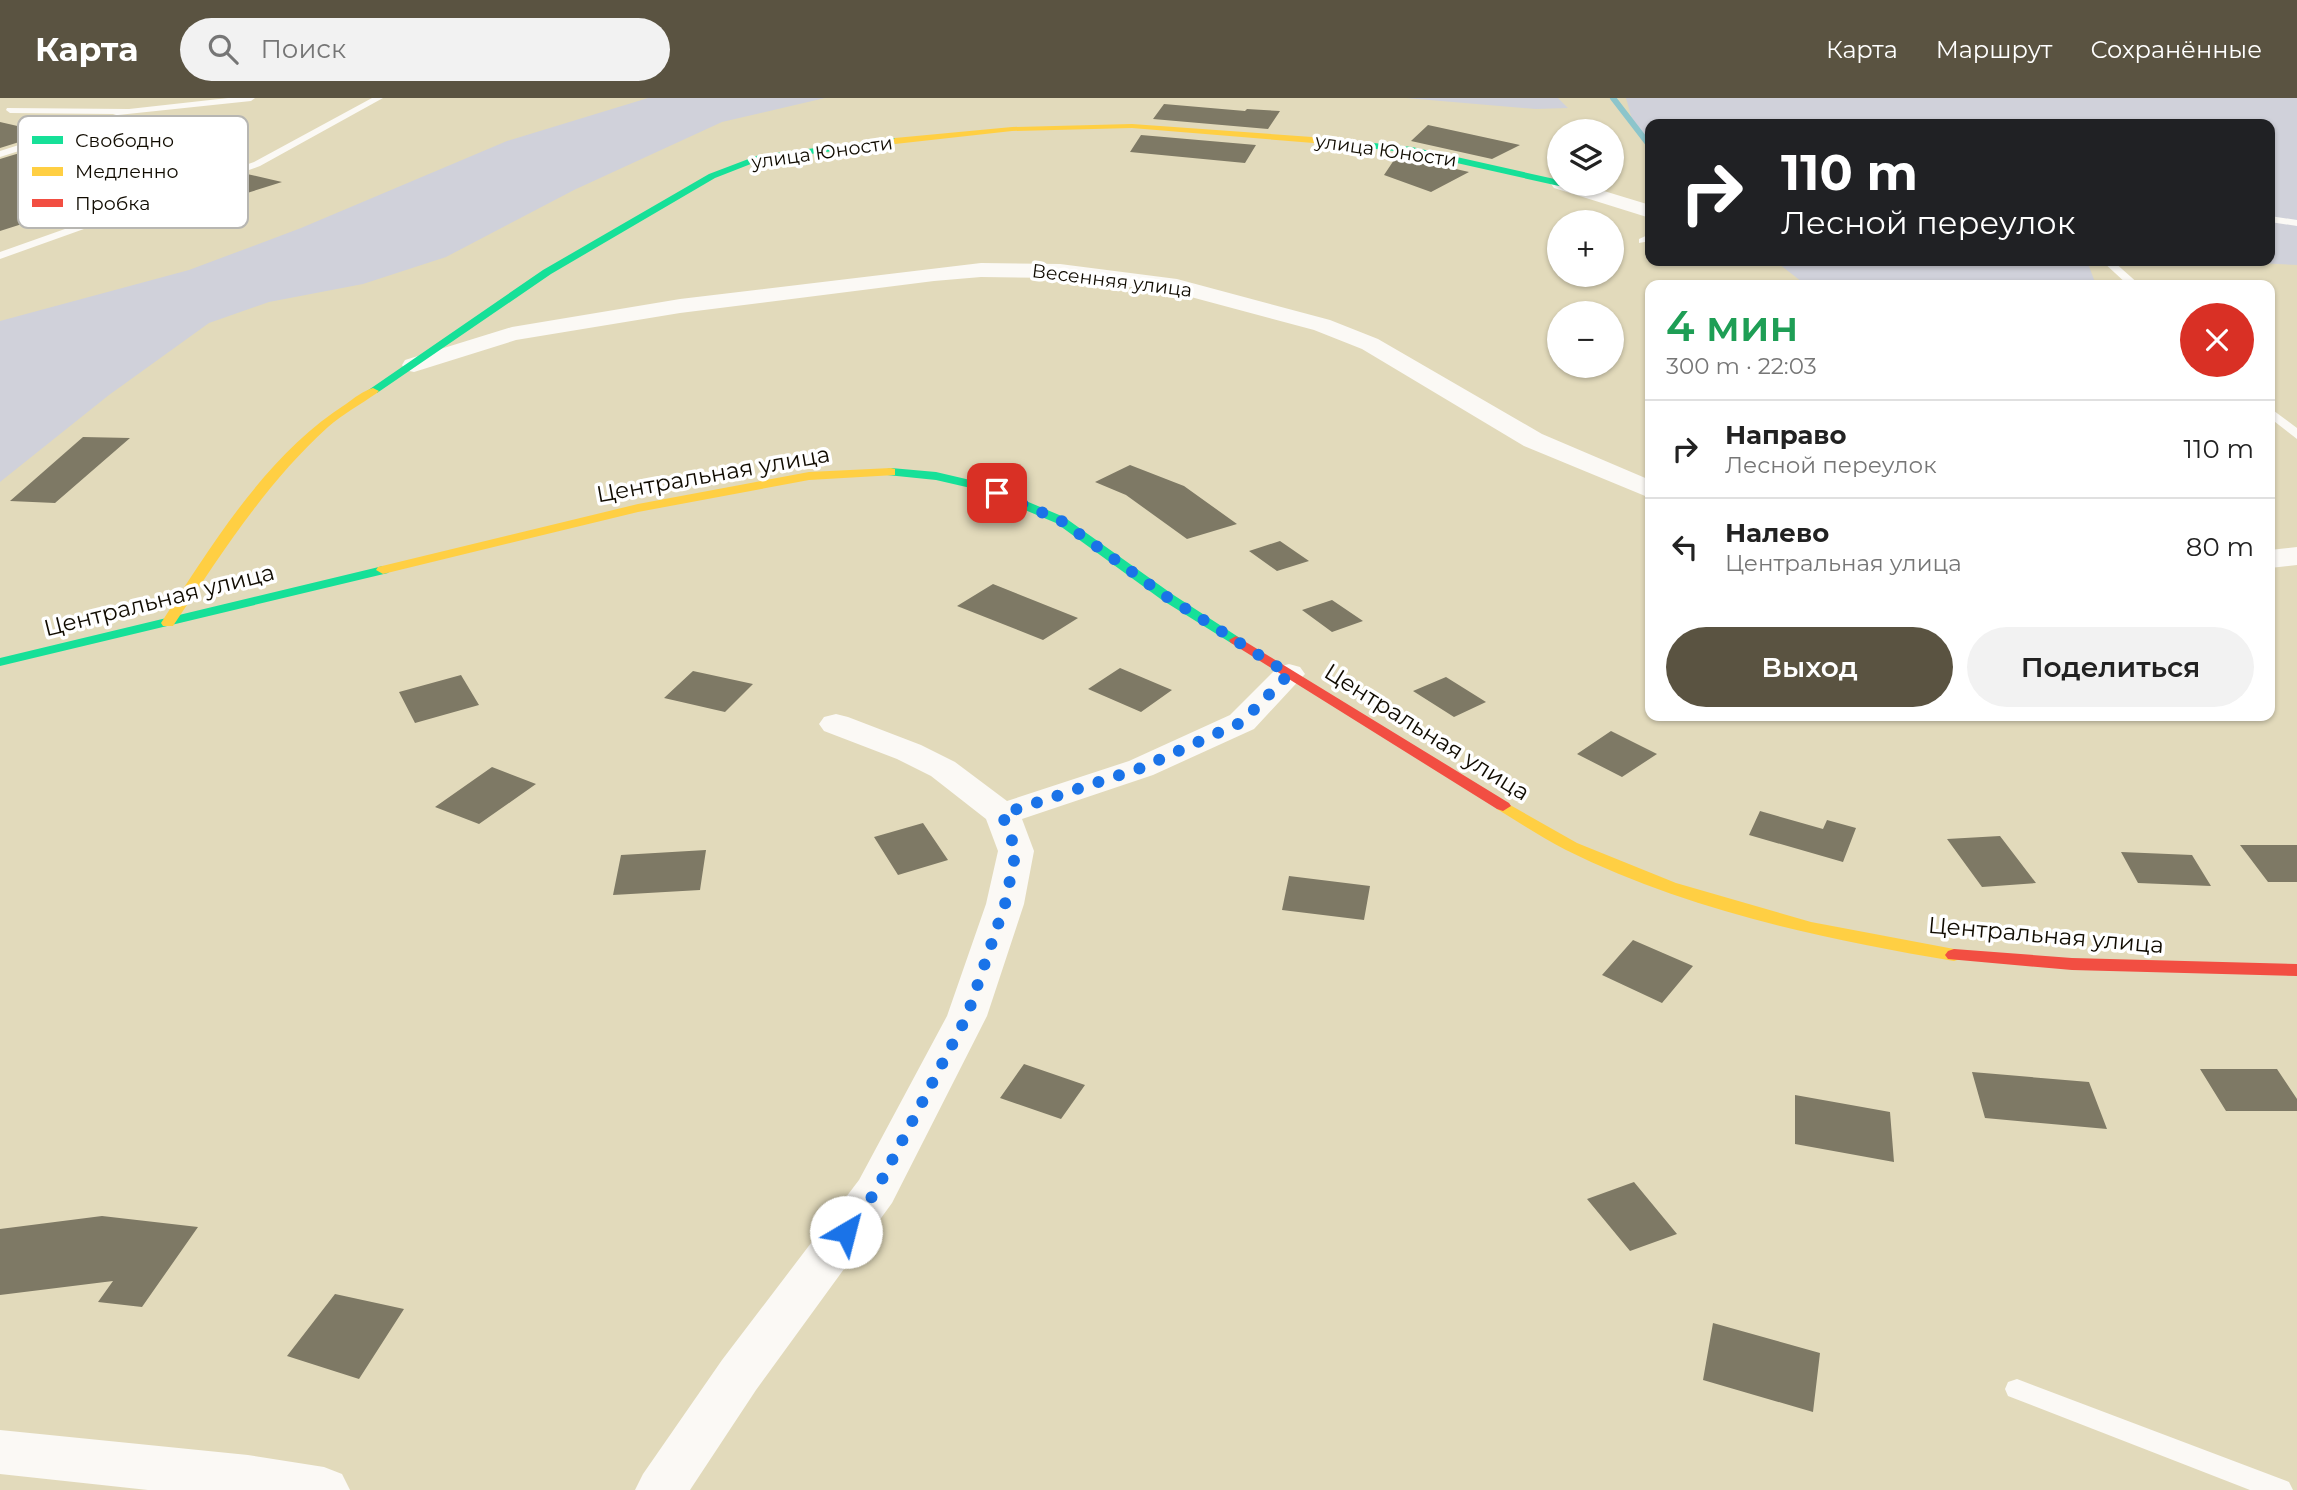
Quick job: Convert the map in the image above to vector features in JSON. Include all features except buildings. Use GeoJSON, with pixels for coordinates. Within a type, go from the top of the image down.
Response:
{"type":"FeatureCollection","features":[{"type":"Feature","properties":{"kind":"street","name":"улица Юности"},"geometry":{"type":"LineString","coordinates":[[168,623],[212,556],[278,469],[326,423],[547,272],[712,176],[738,164],[786,153],[1012,130],[1132,126],[1401,149],[1547,181]]}},
{"type":"Feature","properties":{"kind":"street","name":"улица Юности"},"geometry":{"type":"LineString","coordinates":[[1599,196],[1645,210]]}},
{"type":"Feature","properties":{"kind":"street","name":"Весенняя улица"},"geometry":{"type":"LineString","coordinates":[[414,365],[512,334],[680,306],[934,274],[981,270],[1060,271],[1177,286],[1322,325],[1370,344],[1481,406],[1533,440],[1645,488]]}},
{"type":"Feature","properties":{"kind":"street","name":"Центральная улица"},"geometry":{"type":"LineString","coordinates":[[0,662],[638,508],[809,476],[887,472],[936,476],[979,486],[1060,520],[1167,597],[1455,778],[1579,850],[1661,883],[1796,923],[1952,955],[2072,964],[2297,970]]}},
{"type":"Feature","properties":{"kind":"street"},"geometry":{"type":"LineString","coordinates":[[2275,558],[2297,556]]}},
{"type":"Feature","properties":{"kind":"street"},"geometry":{"type":"LineString","coordinates":[[1002,814],[1141,768],[1242,722],[1289,674]]}},
{"type":"Feature","properties":{"kind":"street"},"geometry":{"type":"LineString","coordinates":[[661,1490],[739,1375],[876,1191],[967,1016],[1005,904],[1016,851],[1002,814],[943,769],[909,752],[836,724]]}},
{"type":"Feature","properties":{"kind":"street"},"geometry":{"type":"LineString","coordinates":[[0,1452],[248,1478],[324,1490]]}},
{"type":"Feature","properties":{"kind":"lane"},"geometry":{"type":"LineString","coordinates":[[5,112],[37,98]]}},
{"type":"Feature","properties":{"kind":"lane"},"geometry":{"type":"LineString","coordinates":[[158,109],[173,98]]}},
{"type":"Feature","properties":{"kind":"lane"},"geometry":{"type":"LineString","coordinates":[[5,112],[129,112],[251,98]]}},
{"type":"Feature","properties":{"kind":"lane"},"geometry":{"type":"LineString","coordinates":[[248,167],[379,98]]}},
{"type":"Feature","properties":{"kind":"lane"},"geometry":{"type":"LineString","coordinates":[[87,112],[109,103]]}},
{"type":"Feature","properties":{"kind":"lane"},"geometry":{"type":"LineString","coordinates":[[117,116],[129,112]]}},
{"type":"Feature","properties":{"kind":"lane"},"geometry":{"type":"LineString","coordinates":[[0,155],[18,149]]}},
{"type":"Feature","properties":{"kind":"lane"},"geometry":{"type":"LineString","coordinates":[[2275,220],[2297,223]]}},
{"type":"Feature","properties":{"kind":"lane"},"geometry":{"type":"LineString","coordinates":[[0,256],[78,228]]}},
{"type":"Feature","properties":{"kind":"lane"},"geometry":{"type":"LineString","coordinates":[[2113,266],[2128,280]]}},
{"type":"Feature","properties":{"kind":"lane"},"geometry":{"type":"LineString","coordinates":[[2275,416],[2297,435]]}},
{"type":"Feature","properties":{"kind":"lane"},"geometry":{"type":"LineString","coordinates":[[2017,1389],[2280,1490]]}},
{"type":"Feature","properties":{"kind":"shaded area"},"geometry":{"type":"Polygon","coordinates":[[[648,98],[825,98],[722,122],[574,190],[446,257],[363,284],[269,302],[209,323],[109,395],[0,482],[0,321],[189,270],[301,228],[507,141],[648,98]]]}},
{"type":"Feature","properties":{"kind":"shaded area"},"geometry":{"type":"Polygon","coordinates":[[[1406,98],[1558,98],[1568,108],[1536,109],[1406,98]]]}},
{"type":"Feature","properties":{"kind":"shaded area"},"geometry":{"type":"Polygon","coordinates":[[[1626,98],[2297,98],[2297,265],[2275,264],[2275,119],[1645,119],[1645,139],[1633,123],[1626,98]]]}},
{"type":"Feature","properties":{"kind":"shaded area"},"geometry":{"type":"Polygon","coordinates":[[[1781,266],[2089,266],[2094,280],[1800,280],[1781,266]]]}},
{"type":"Feature","properties":{"kind":"waterway"},"geometry":{"type":"LineString","coordinates":[[1613,98],[1645,140]]}},
{"type":"Feature","properties":{"kind":"traffic: fast"},"geometry":{"type":"LineString","coordinates":[[373,391],[547,272],[712,176],[759,158],[895,141]]}},
{"type":"Feature","properties":{"kind":"traffic: fast"},"geometry":{"type":"LineString","coordinates":[[1326,141],[1412,150],[1547,180]]}},
{"type":"Feature","properties":{"kind":"traffic: fast"},"geometry":{"type":"LineString","coordinates":[[891,472],[936,476],[979,486],[1060,520],[1167,597],[1236,640]]}},
{"type":"Feature","properties":{"kind":"traffic: fast"},"geometry":{"type":"LineString","coordinates":[[0,662],[383,570]]}},
{"type":"Feature","properties":{"kind":"traffic: slow"},"geometry":{"type":"LineString","coordinates":[[895,141],[1012,129],[1132,126],[1326,141]]}},
{"type":"Feature","properties":{"kind":"traffic: slow"},"geometry":{"type":"LineString","coordinates":[[168,623],[221,544],[280,469],[325,424],[373,391]]}},
{"type":"Feature","properties":{"kind":"traffic: slow"},"geometry":{"type":"LineString","coordinates":[[383,570],[638,508],[809,476],[891,472]]}},
{"type":"Feature","properties":{"kind":"traffic: slow"},"geometry":{"type":"LineString","coordinates":[[1503,806],[1571,846],[1670,887],[1811,928],[1954,955]]}},
{"type":"Feature","properties":{"kind":"traffic: jam"},"geometry":{"type":"LineString","coordinates":[[1236,640],[1503,806]]}},
{"type":"Feature","properties":{"kind":"traffic: jam"},"geometry":{"type":"LineString","coordinates":[[1954,955],[2072,964],[2297,970]]}},
{"type":"Feature","properties":{"kind":"route"},"geometry":{"type":"LineString","coordinates":[[846,1232],[876,1191],[967,1016],[1005,904],[1016,851],[1002,814],[1141,768],[1242,722],[1289,674],[1167,597],[1060,520],[997,493]]}}]}
